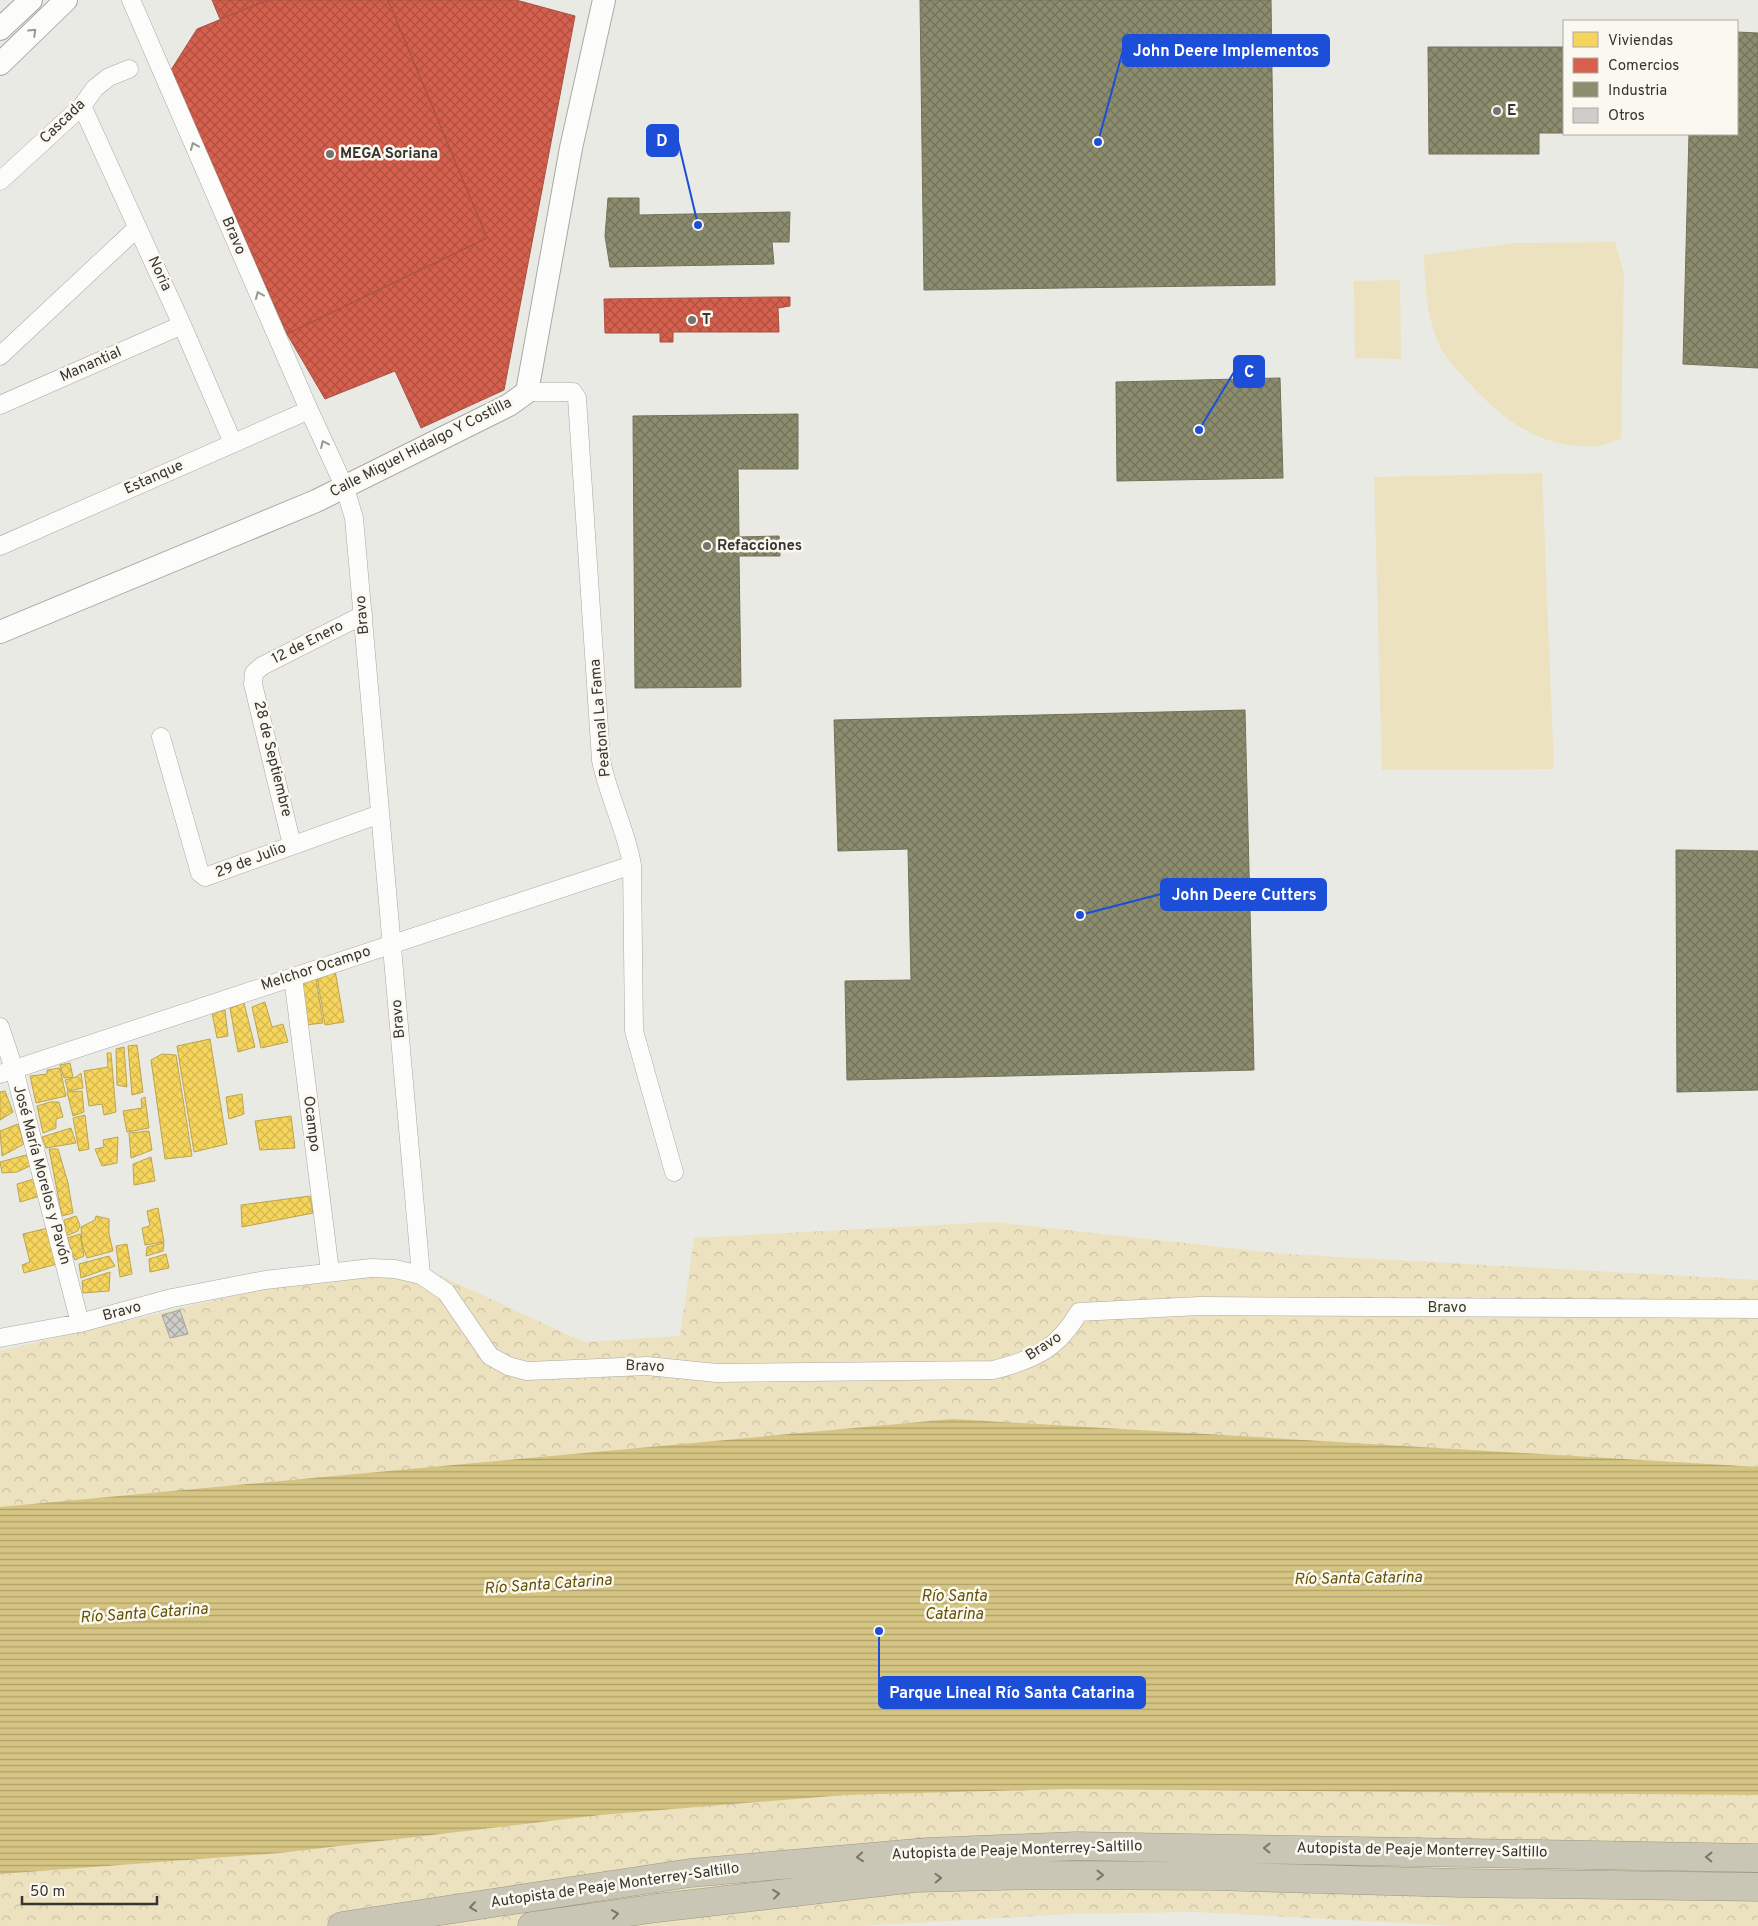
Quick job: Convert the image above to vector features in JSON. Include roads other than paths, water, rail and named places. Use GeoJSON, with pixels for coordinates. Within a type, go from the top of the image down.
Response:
{"type":"FeatureCollection","features":[{"type":"Feature","properties":{"kind":"highway","name":"Autopista de Peaje Monterrey-Saltillo"},"geometry":{"type":"LineString","coordinates":[[342,1926],[690,1873],[928,1852],[1077,1846],[1758,1858]]}},
{"type":"Feature","properties":{"kind":"highway","name":"Autopista de Peaje Monterrey-Saltillo"},"geometry":{"type":"LineString","coordinates":[[532,1926],[657,1908],[915,1878],[1044,1875],[1211,1876],[1459,1883],[1758,1887]]}},
{"type":"Feature","properties":{"kind":"street"},"geometry":{"type":"LineString","coordinates":[[3,20],[31,0]]}},
{"type":"Feature","properties":{"kind":"street"},"geometry":{"type":"LineString","coordinates":[[0,64],[66,0]]}},
{"type":"Feature","properties":{"kind":"street","name":"Bravo"},"geometry":{"type":"LineString","coordinates":[[131,0],[309,410],[345,488],[354,518],[422,1275]]}},
{"type":"Feature","properties":{"kind":"street","name":"Calle Miguel Hidalgo Y Costilla"},"geometry":{"type":"LineString","coordinates":[[0,632],[345,488],[509,405],[527,392],[571,148],[604,0]]}},
{"type":"Feature","properties":{"kind":"street","name":"Cascada"},"geometry":{"type":"LineString","coordinates":[[0,181],[82,106],[95,88],[109,77],[129,69]]}},
{"type":"Feature","properties":{"kind":"street","name":"Noria"},"geometry":{"type":"LineString","coordinates":[[82,106],[182,325],[233,443]]}},
{"type":"Feature","properties":{"kind":"street"},"geometry":{"type":"LineString","coordinates":[[0,356],[137,228]]}},
{"type":"Feature","properties":{"kind":"street","name":"Manantial"},"geometry":{"type":"LineString","coordinates":[[0,405],[182,325]]}},
{"type":"Feature","properties":{"kind":"street","name":"Peatonal La Fama"},"geometry":{"type":"LineString","coordinates":[[527,392],[573,392],[577,398],[601,760],[605,778],[627,840],[632,865],[634,1031],[674,1172]]}},
{"type":"Feature","properties":{"kind":"street","name":"Estanque"},"geometry":{"type":"LineString","coordinates":[[0,546],[309,410]]}},
{"type":"Feature","properties":{"kind":"street","name":"12 de Enero"},"geometry":{"type":"LineString","coordinates":[[254,673],[262,666],[363,615]]}},
{"type":"Feature","properties":{"kind":"street","name":"28 de Septiembre"},"geometry":{"type":"LineString","coordinates":[[254,673],[253,684],[292,845]]}},
{"type":"Feature","properties":{"kind":"street","name":"29 de Julio"},"geometry":{"type":"LineString","coordinates":[[161,737],[201,875],[208,877],[380,814]]}},
{"type":"Feature","properties":{"kind":"street","name":"Melchor Ocampo"},"geometry":{"type":"LineString","coordinates":[[7,1072],[632,865]]}},
{"type":"Feature","properties":{"kind":"street","name":"Ocampo"},"geometry":{"type":"LineString","coordinates":[[293,977],[330,1271]]}},
{"type":"Feature","properties":{"kind":"street","name":"José María Morelos y Pavón"},"geometry":{"type":"LineString","coordinates":[[0,1027],[7,1072],[80,1323]]}},
{"type":"Feature","properties":{"kind":"street","name":"Bravo"},"geometry":{"type":"LineString","coordinates":[[0,1338],[80,1323],[172,1298],[264,1280],[330,1271],[371,1268],[395,1269],[422,1275],[446,1292],[490,1356],[508,1366],[527,1372],[647,1366],[717,1373],[993,1370],[1026,1360],[1045,1350],[1067,1332],[1079,1312],[1135,1308],[1210,1306],[1758,1309]]}},
{"type":"Feature","properties":{"kind":"water","name":"Río Santa Catarina"},"geometry":{"type":"Polygon","coordinates":[[[952,1419],[1758,1467],[1758,1795],[1068,1789],[845,1795],[600,1815],[280,1853],[0,1874],[0,1507],[952,1419]]]}},
{"type":"Feature","properties":{"kind":"place","name":"E"},"geometry":{"type":"Point","coordinates":[1497,111]}},
{"type":"Feature","properties":{"kind":"place","name":"John Deere Implementos"},"geometry":{"type":"Point","coordinates":[1098,142]}},
{"type":"Feature","properties":{"kind":"place","name":"MEGA Soriana"},"geometry":{"type":"Point","coordinates":[330,154]}},
{"type":"Feature","properties":{"kind":"place","name":"D"},"geometry":{"type":"Point","coordinates":[698,225]}},
{"type":"Feature","properties":{"kind":"place","name":"T"},"geometry":{"type":"Point","coordinates":[692,320]}},
{"type":"Feature","properties":{"kind":"place","name":"C"},"geometry":{"type":"Point","coordinates":[1199,430]}},
{"type":"Feature","properties":{"kind":"place","name":"Refacciones"},"geometry":{"type":"Point","coordinates":[707,546]}},
{"type":"Feature","properties":{"kind":"place","name":"John Deere Cutters"},"geometry":{"type":"Point","coordinates":[1080,915]}},
{"type":"Feature","properties":{"kind":"place","name":"Parque Lineal Río Santa Catarina"},"geometry":{"type":"Point","coordinates":[879,1631]}}]}
